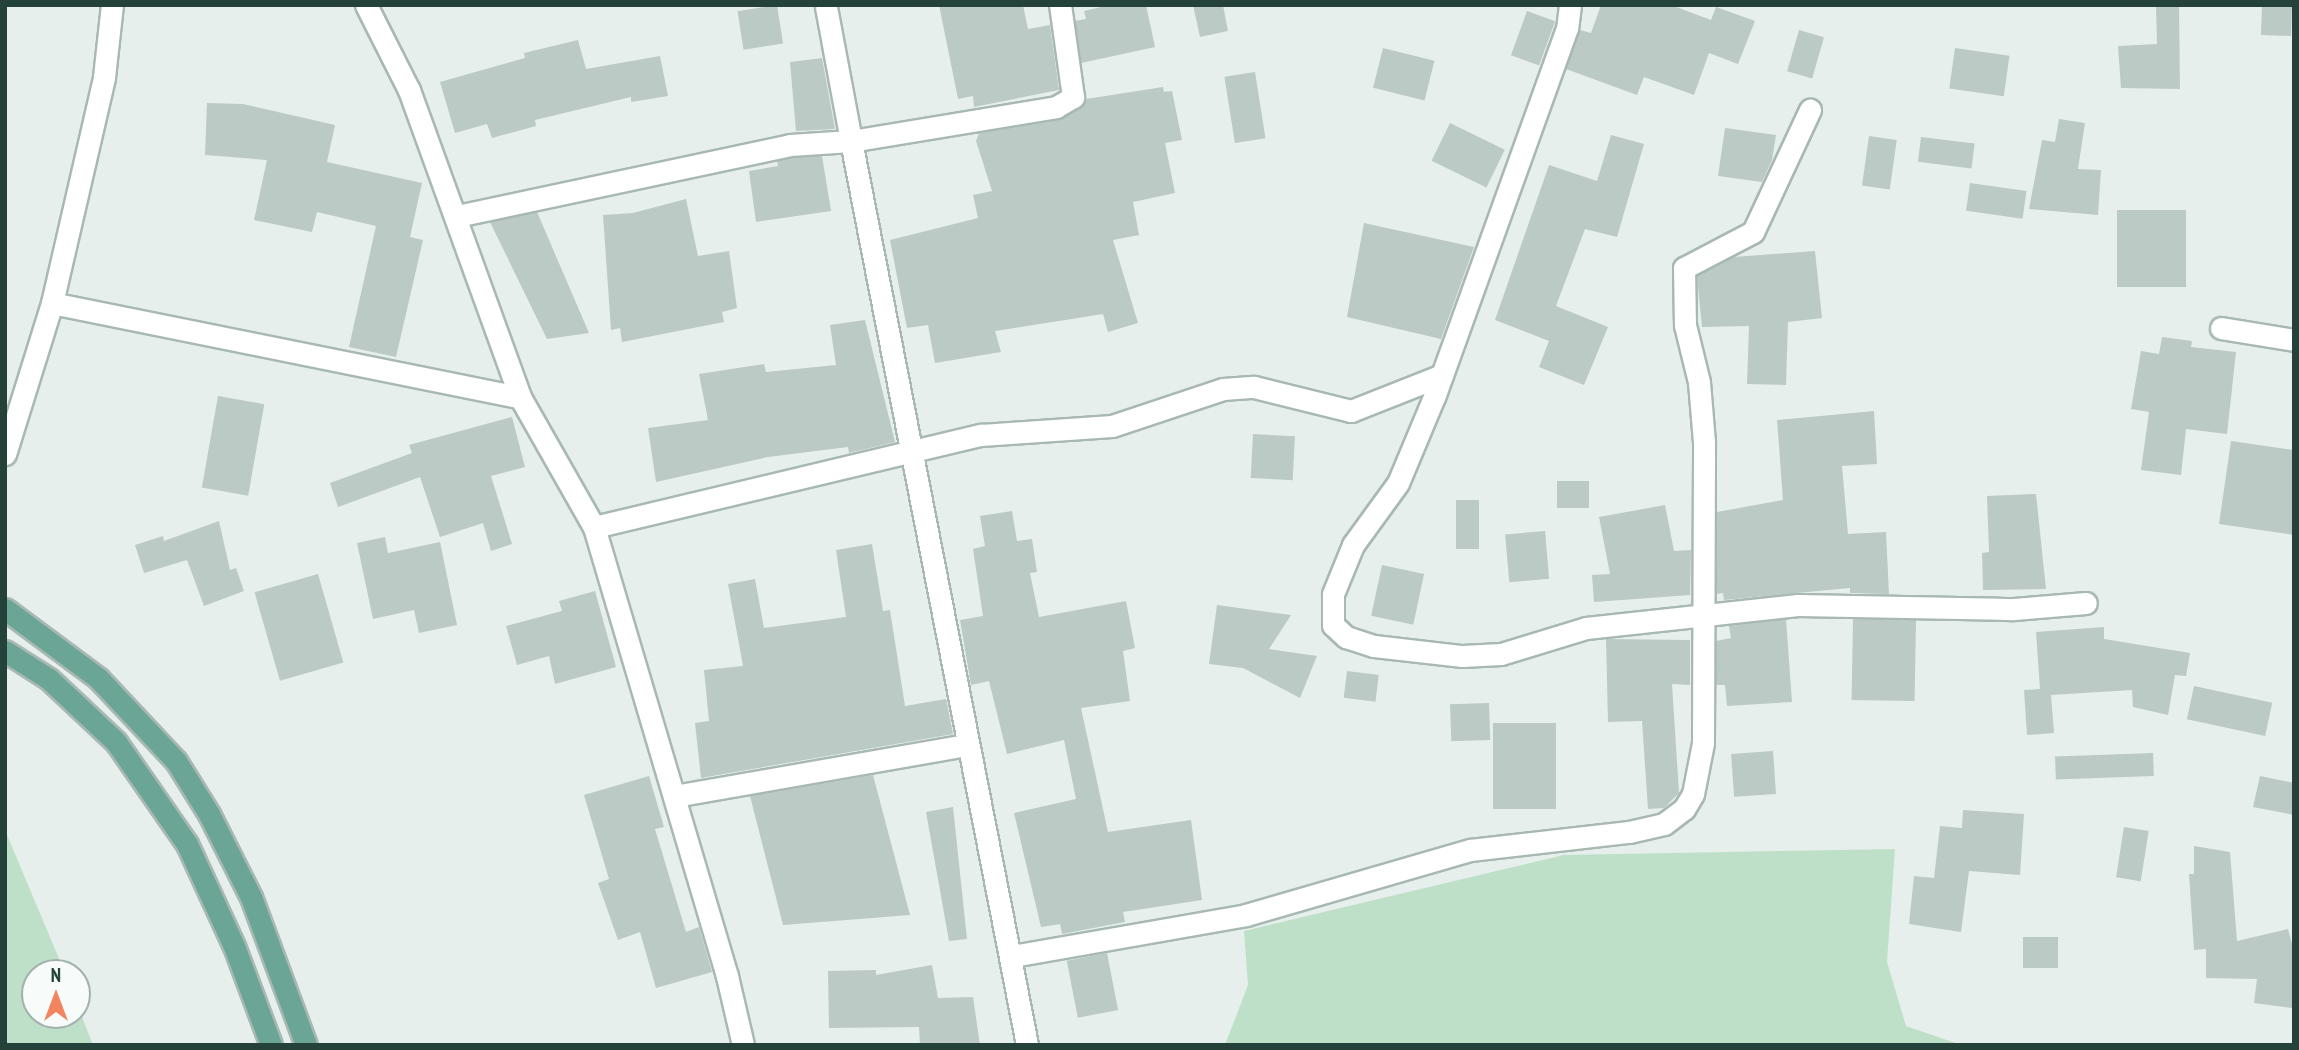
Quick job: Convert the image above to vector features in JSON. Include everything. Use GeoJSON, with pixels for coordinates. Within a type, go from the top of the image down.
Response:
{"type":"FeatureCollection","features":[{"type":"Feature","properties":{"kind":"main road"},"geometry":{"type":"LineString","coordinates":[[5,609],[98,678],[176,761],[209,814],[251,897],[306,1045]]}},
{"type":"Feature","properties":{"kind":"main road"},"geometry":{"type":"LineString","coordinates":[[5,650],[49,679],[116,742],[187,844],[234,946],[271,1045]]}},
{"type":"Feature","properties":{"kind":"street"},"geometry":{"type":"LineString","coordinates":[[5,454],[52,303],[104,77],[113,5]]}},
{"type":"Feature","properties":{"kind":"street"},"geometry":{"type":"LineString","coordinates":[[366,5],[409,90],[457,216],[520,397],[594,527],[674,796],[743,1045]]}},
{"type":"Feature","properties":{"kind":"street"},"geometry":{"type":"LineString","coordinates":[[457,216],[790,145],[851,141],[1056,107],[1073,97],[1060,5]]}},
{"type":"Feature","properties":{"kind":"street"},"geometry":{"type":"LineString","coordinates":[[1570,5],[1567,28],[1442,375],[1398,483],[1353,545],[1334,594],[1332,625],[1346,637],[1374,646],[1462,656],[1501,654],[1586,628],[1703,613],[1798,605],[2014,609],[2086,603]]}},
{"type":"Feature","properties":{"kind":"street"},"geometry":{"type":"LineString","coordinates":[[826,7],[967,745],[1012,956],[1027,1045]]}},
{"type":"Feature","properties":{"kind":"street"},"geometry":{"type":"LineString","coordinates":[[1012,956],[1246,915],[1470,850],[1629,832],[1664,824],[1693,794],[1703,743],[1704,442],[1699,382],[1685,325],[1684,268],[1753,232],[1811,110]]}},
{"type":"Feature","properties":{"kind":"street"},"geometry":{"type":"LineString","coordinates":[[52,303],[520,397]]}},
{"type":"Feature","properties":{"kind":"street"},"geometry":{"type":"LineString","coordinates":[[2221,328],[2294,340]]}},
{"type":"Feature","properties":{"kind":"street"},"geometry":{"type":"LineString","coordinates":[[594,527],[981,435],[1112,426],[1223,388],[1254,387],[1351,411],[1442,375]]}},
{"type":"Feature","properties":{"kind":"street"},"geometry":{"type":"LineString","coordinates":[[674,796],[967,745]]}},
{"type":"Feature","properties":{"kind":"green space"},"geometry":{"type":"Polygon","coordinates":[[[5,830],[59,959],[21,959],[21,1029],[87,1029],[93,1045],[5,1045],[5,830]]]}},
{"type":"Feature","properties":{"kind":"green space"},"geometry":{"type":"Polygon","coordinates":[[[1895,849],[1887,962],[1906,1026],[1961,1045],[1225,1045],[1248,985],[1244,931],[1564,855],[1895,849]]]}},
{"type":"Feature","properties":{"kind":"building"},"geometry":{"type":"Polygon","coordinates":[[[777,5],[783,44],[744,50],[737,11],[777,5]]]}},
{"type":"Feature","properties":{"kind":"building"},"geometry":{"type":"Polygon","coordinates":[[[939,5],[1023,5],[1028,29],[1050,25],[1059,90],[974,107],[973,96],[958,99],[939,5]]]}},
{"type":"Feature","properties":{"kind":"building"},"geometry":{"type":"Polygon","coordinates":[[[1110,5],[1146,5],[1155,47],[1081,63],[1075,21],[1086,19],[1084,11],[1110,5]]]}},
{"type":"Feature","properties":{"kind":"building"},"geometry":{"type":"Polygon","coordinates":[[[1193,5],[1223,5],[1228,31],[1200,37],[1193,5]]]}},
{"type":"Feature","properties":{"kind":"building"},"geometry":{"type":"Polygon","coordinates":[[[1601,5],[1671,5],[1711,20],[1716,7],[1755,21],[1738,64],[1709,53],[1694,95],[1644,77],[1637,95],[1566,69],[1580,30],[1591,33],[1601,5]]]}},
{"type":"Feature","properties":{"kind":"building"},"geometry":{"type":"Polygon","coordinates":[[[2179,5],[2180,89],[2121,88],[2118,46],[2157,44],[2156,6],[2179,5]]]}},
{"type":"Feature","properties":{"kind":"building"},"geometry":{"type":"Polygon","coordinates":[[[2262,5],[2292,6],[2291,36],[2261,35],[2262,5]]]}},
{"type":"Feature","properties":{"kind":"building"},"geometry":{"type":"Polygon","coordinates":[[[1527,11],[1555,21],[1539,65],[1511,55],[1527,11]]]}},
{"type":"Feature","properties":{"kind":"building"},"geometry":{"type":"Polygon","coordinates":[[[1799,30],[1824,37],[1812,79],[1787,71],[1799,30]]]}},
{"type":"Feature","properties":{"kind":"building"},"geometry":{"type":"Polygon","coordinates":[[[578,40],[586,69],[660,56],[668,96],[631,102],[631,97],[535,120],[536,126],[492,138],[487,124],[455,133],[440,82],[525,58],[524,53],[578,40]]]}},
{"type":"Feature","properties":{"kind":"building"},"geometry":{"type":"Polygon","coordinates":[[[1383,48],[1434,61],[1425,101],[1373,88],[1383,48]]]}},
{"type":"Feature","properties":{"kind":"building"},"geometry":{"type":"Polygon","coordinates":[[[1955,48],[2009,56],[2004,96],[1949,89],[1955,48]]]}},
{"type":"Feature","properties":{"kind":"building"},"geometry":{"type":"Polygon","coordinates":[[[822,58],[835,129],[796,131],[790,62],[822,58]]]}},
{"type":"Feature","properties":{"kind":"building"},"geometry":{"type":"Polygon","coordinates":[[[1255,72],[1265,138],[1235,143],[1224,77],[1255,72]]]}},
{"type":"Feature","properties":{"kind":"building"},"geometry":{"type":"Polygon","coordinates":[[[1163,87],[1164,92],[1172,91],[1182,140],[1165,143],[1175,193],[1133,202],[1139,235],[1113,240],[1138,323],[1108,332],[1103,314],[995,331],[1001,352],[935,363],[928,325],[907,328],[890,240],[978,218],[973,195],[992,191],[976,141],[979,133],[1059,120],[1080,108],[1086,99],[1163,87]]]}},
{"type":"Feature","properties":{"kind":"building"},"geometry":{"type":"Polygon","coordinates":[[[207,103],[243,104],[335,125],[327,162],[422,183],[410,237],[423,240],[396,357],[349,347],[376,226],[317,212],[312,232],[254,220],[267,160],[205,155],[207,103]]]}},
{"type":"Feature","properties":{"kind":"building"},"geometry":{"type":"Polygon","coordinates":[[[2059,119],[2085,123],[2078,169],[2101,170],[2098,215],[2029,209],[2042,140],[2055,142],[2059,119]]]}},
{"type":"Feature","properties":{"kind":"building"},"geometry":{"type":"Polygon","coordinates":[[[1450,123],[1505,150],[1486,187],[1432,161],[1450,123]]]}},
{"type":"Feature","properties":{"kind":"building"},"geometry":{"type":"Polygon","coordinates":[[[1725,128],[1776,135],[1772,160],[1762,182],[1718,176],[1725,128]]]}},
{"type":"Feature","properties":{"kind":"building"},"geometry":{"type":"Polygon","coordinates":[[[1611,135],[1644,144],[1617,237],[1585,229],[1556,306],[1608,327],[1584,385],[1539,367],[1549,341],[1495,320],[1549,165],[1597,181],[1611,135]]]}},
{"type":"Feature","properties":{"kind":"building"},"geometry":{"type":"Polygon","coordinates":[[[1869,136],[1897,140],[1890,189],[1862,186],[1869,136]]]}},
{"type":"Feature","properties":{"kind":"building"},"geometry":{"type":"Polygon","coordinates":[[[1921,137],[1975,144],[1972,168],[1918,162],[1921,137]]]}},
{"type":"Feature","properties":{"kind":"building"},"geometry":{"type":"Polygon","coordinates":[[[822,156],[831,211],[756,222],[749,171],[778,166],[777,161],[822,156]]]}},
{"type":"Feature","properties":{"kind":"building"},"geometry":{"type":"Polygon","coordinates":[[[1970,183],[2026,191],[2023,219],[1966,211],[1970,183]]]}},
{"type":"Feature","properties":{"kind":"building"},"geometry":{"type":"Polygon","coordinates":[[[686,199],[698,256],[729,251],[737,308],[722,312],[724,322],[622,342],[620,328],[611,330],[603,215],[633,213],[686,199]]]}},
{"type":"Feature","properties":{"kind":"building"},"geometry":{"type":"Polygon","coordinates":[[[2117,210],[2186,210],[2186,287],[2117,287],[2117,210]]]}},
{"type":"Feature","properties":{"kind":"building"},"geometry":{"type":"Polygon","coordinates":[[[537,212],[589,333],[547,339],[490,222],[537,212]]]}},
{"type":"Feature","properties":{"kind":"building"},"geometry":{"type":"Polygon","coordinates":[[[1364,223],[1474,247],[1441,339],[1347,317],[1364,223]]]}},
{"type":"Feature","properties":{"kind":"building"},"geometry":{"type":"Polygon","coordinates":[[[1815,251],[1822,318],[1788,322],[1786,385],[1747,384],[1749,326],[1702,327],[1697,276],[1734,257],[1815,251]]]}},
{"type":"Feature","properties":{"kind":"building"},"geometry":{"type":"Polygon","coordinates":[[[865,320],[895,442],[849,453],[848,447],[768,457],[656,482],[648,428],[708,420],[699,374],[764,364],[766,372],[836,365],[830,325],[865,320]]]}},
{"type":"Feature","properties":{"kind":"building"},"geometry":{"type":"Polygon","coordinates":[[[2162,337],[2192,341],[2191,347],[2236,352],[2227,434],[2186,429],[2181,475],[2141,470],[2149,412],[2131,409],[2141,351],[2159,354],[2162,337]]]}},
{"type":"Feature","properties":{"kind":"building"},"geometry":{"type":"Polygon","coordinates":[[[218,396],[264,404],[248,496],[202,488],[218,396]]]}},
{"type":"Feature","properties":{"kind":"building"},"geometry":{"type":"Polygon","coordinates":[[[1874,411],[1877,464],[1842,466],[1848,534],[1886,532],[1889,594],[1850,593],[1850,588],[1724,600],[1723,593],[1717,594],[1717,512],[1783,500],[1777,420],[1874,411]]]}},
{"type":"Feature","properties":{"kind":"building"},"geometry":{"type":"Polygon","coordinates":[[[512,417],[525,467],[491,476],[512,544],[491,551],[483,523],[440,537],[420,477],[338,507],[330,483],[412,453],[409,445],[512,417]]]}},
{"type":"Feature","properties":{"kind":"building"},"geometry":{"type":"Polygon","coordinates":[[[1253,434],[1295,436],[1293,480],[1251,478],[1253,434]]]}},
{"type":"Feature","properties":{"kind":"building"},"geometry":{"type":"Polygon","coordinates":[[[2231,441],[2294,450],[2294,535],[2219,524],[2231,441]]]}},
{"type":"Feature","properties":{"kind":"building"},"geometry":{"type":"Polygon","coordinates":[[[1557,481],[1589,481],[1589,508],[1557,508],[1557,481]]]}},
{"type":"Feature","properties":{"kind":"building"},"geometry":{"type":"Polygon","coordinates":[[[2036,494],[2046,589],[1983,590],[1982,553],[1989,552],[1987,496],[2036,494]]]}},
{"type":"Feature","properties":{"kind":"building"},"geometry":{"type":"Polygon","coordinates":[[[1456,500],[1479,500],[1479,549],[1456,549],[1456,500]]]}},
{"type":"Feature","properties":{"kind":"building"},"geometry":{"type":"Polygon","coordinates":[[[1665,505],[1674,551],[1691,550],[1690,595],[1594,602],[1592,575],[1610,574],[1599,517],[1665,505]]]}},
{"type":"Feature","properties":{"kind":"building"},"geometry":{"type":"Polygon","coordinates":[[[1012,511],[1017,541],[1032,539],[1037,572],[1030,573],[1039,617],[1126,601],[1135,648],[1123,651],[1130,701],[1081,708],[1108,832],[1191,820],[1202,900],[1123,912],[1125,922],[1062,934],[1060,924],[1041,927],[1014,813],[1076,799],[1064,740],[1007,754],[989,681],[971,685],[960,620],[983,616],[973,549],[985,546],[980,516],[1012,511]]]}},
{"type":"Feature","properties":{"kind":"building"},"geometry":{"type":"Polygon","coordinates":[[[219,521],[230,570],[236,568],[244,591],[204,606],[187,560],[144,573],[135,545],[163,536],[164,541],[219,521]]]}},
{"type":"Feature","properties":{"kind":"building"},"geometry":{"type":"Polygon","coordinates":[[[1545,531],[1549,579],[1509,582],[1505,534],[1545,531]]]}},
{"type":"Feature","properties":{"kind":"building"},"geometry":{"type":"Polygon","coordinates":[[[385,537],[388,553],[440,542],[457,625],[419,633],[414,610],[373,619],[357,543],[385,537]]]}},
{"type":"Feature","properties":{"kind":"building"},"geometry":{"type":"Polygon","coordinates":[[[872,544],[883,611],[890,610],[905,706],[946,699],[953,734],[701,778],[695,723],[709,721],[704,670],[743,666],[728,584],[755,579],[764,628],[846,617],[836,550],[872,544]]]}},
{"type":"Feature","properties":{"kind":"building"},"geometry":{"type":"Polygon","coordinates":[[[1382,565],[1424,574],[1413,625],[1371,616],[1382,565]]]}},
{"type":"Feature","properties":{"kind":"building"},"geometry":{"type":"Polygon","coordinates":[[[318,574],[343,662],[280,681],[255,592],[318,574]]]}},
{"type":"Feature","properties":{"kind":"building"},"geometry":{"type":"Polygon","coordinates":[[[595,591],[616,667],[555,684],[549,656],[517,665],[506,626],[562,611],[559,601],[595,591]]]}},
{"type":"Feature","properties":{"kind":"building"},"geometry":{"type":"Polygon","coordinates":[[[1217,605],[1291,615],[1269,649],[1317,656],[1300,698],[1243,668],[1209,664],[1217,605]]]}},
{"type":"Feature","properties":{"kind":"building"},"geometry":{"type":"Polygon","coordinates":[[[1786,619],[1792,702],[1727,706],[1725,685],[1716,685],[1716,641],[1731,638],[1729,626],[1786,619]]]}},
{"type":"Feature","properties":{"kind":"building"},"geometry":{"type":"Polygon","coordinates":[[[1853,619],[1916,620],[1915,701],[1852,700],[1853,619]]]}},
{"type":"Feature","properties":{"kind":"building"},"geometry":{"type":"Polygon","coordinates":[[[2104,627],[2104,639],[2190,653],[2186,676],[2175,675],[2168,715],[2133,707],[2132,690],[2051,695],[2054,733],[2027,735],[2024,690],[2040,689],[2036,632],[2104,627]]]}},
{"type":"Feature","properties":{"kind":"building"},"geometry":{"type":"Polygon","coordinates":[[[1606,639],[1690,640],[1690,685],[1672,684],[1679,793],[1664,808],[1648,809],[1642,721],[1608,722],[1606,639]]]}},
{"type":"Feature","properties":{"kind":"building"},"geometry":{"type":"Polygon","coordinates":[[[1347,671],[1379,675],[1375,702],[1344,698],[1347,671]]]}},
{"type":"Feature","properties":{"kind":"building"},"geometry":{"type":"Polygon","coordinates":[[[2194,686],[2272,703],[2265,736],[2187,719],[2194,686]]]}},
{"type":"Feature","properties":{"kind":"building"},"geometry":{"type":"Polygon","coordinates":[[[1489,703],[1490,740],[1451,741],[1450,704],[1489,703]]]}},
{"type":"Feature","properties":{"kind":"building"},"geometry":{"type":"Polygon","coordinates":[[[1493,723],[1556,723],[1556,809],[1493,809],[1493,723]]]}},
{"type":"Feature","properties":{"kind":"building"},"geometry":{"type":"Polygon","coordinates":[[[1773,751],[1776,794],[1734,797],[1731,754],[1773,751]]]}},
{"type":"Feature","properties":{"kind":"building"},"geometry":{"type":"Polygon","coordinates":[[[2153,753],[2154,776],[2056,779],[2055,756],[2153,753]]]}},
{"type":"Feature","properties":{"kind":"building"},"geometry":{"type":"Polygon","coordinates":[[[873,775],[910,915],[783,925],[750,796],[873,775]]]}},
{"type":"Feature","properties":{"kind":"building"},"geometry":{"type":"Polygon","coordinates":[[[649,776],[664,827],[655,829],[686,932],[699,927],[712,972],[656,988],[640,932],[618,940],[598,883],[609,879],[584,795],[649,776]]]}},
{"type":"Feature","properties":{"kind":"building"},"geometry":{"type":"Polygon","coordinates":[[[2260,776],[2294,783],[2294,815],[2253,807],[2260,776]]]}},
{"type":"Feature","properties":{"kind":"building"},"geometry":{"type":"Polygon","coordinates":[[[953,807],[967,939],[949,941],[926,812],[953,807]]]}},
{"type":"Feature","properties":{"kind":"building"},"geometry":{"type":"Polygon","coordinates":[[[1963,810],[2024,814],[2020,875],[1969,871],[1961,932],[1909,924],[1914,876],[1934,878],[1940,826],[1962,828],[1963,810]]]}},
{"type":"Feature","properties":{"kind":"building"},"geometry":{"type":"Polygon","coordinates":[[[2124,827],[2149,831],[2141,881],[2116,877],[2124,827]]]}},
{"type":"Feature","properties":{"kind":"building"},"geometry":{"type":"Polygon","coordinates":[[[2194,846],[2230,852],[2237,941],[2288,929],[2294,951],[2292,1008],[2254,1003],[2257,979],[2206,978],[2206,949],[2194,950],[2189,874],[2194,874],[2194,846]]]}},
{"type":"Feature","properties":{"kind":"building"},"geometry":{"type":"Polygon","coordinates":[[[2023,937],[2058,937],[2058,968],[2023,968],[2023,937]]]}},
{"type":"Feature","properties":{"kind":"building"},"geometry":{"type":"Polygon","coordinates":[[[1107,953],[1118,1010],[1078,1018],[1067,961],[1107,953]]]}},
{"type":"Feature","properties":{"kind":"building"},"geometry":{"type":"Polygon","coordinates":[[[932,965],[938,998],[973,997],[980,1045],[920,1045],[919,1027],[829,1028],[828,971],[876,970],[876,975],[932,965]]]}}]}
